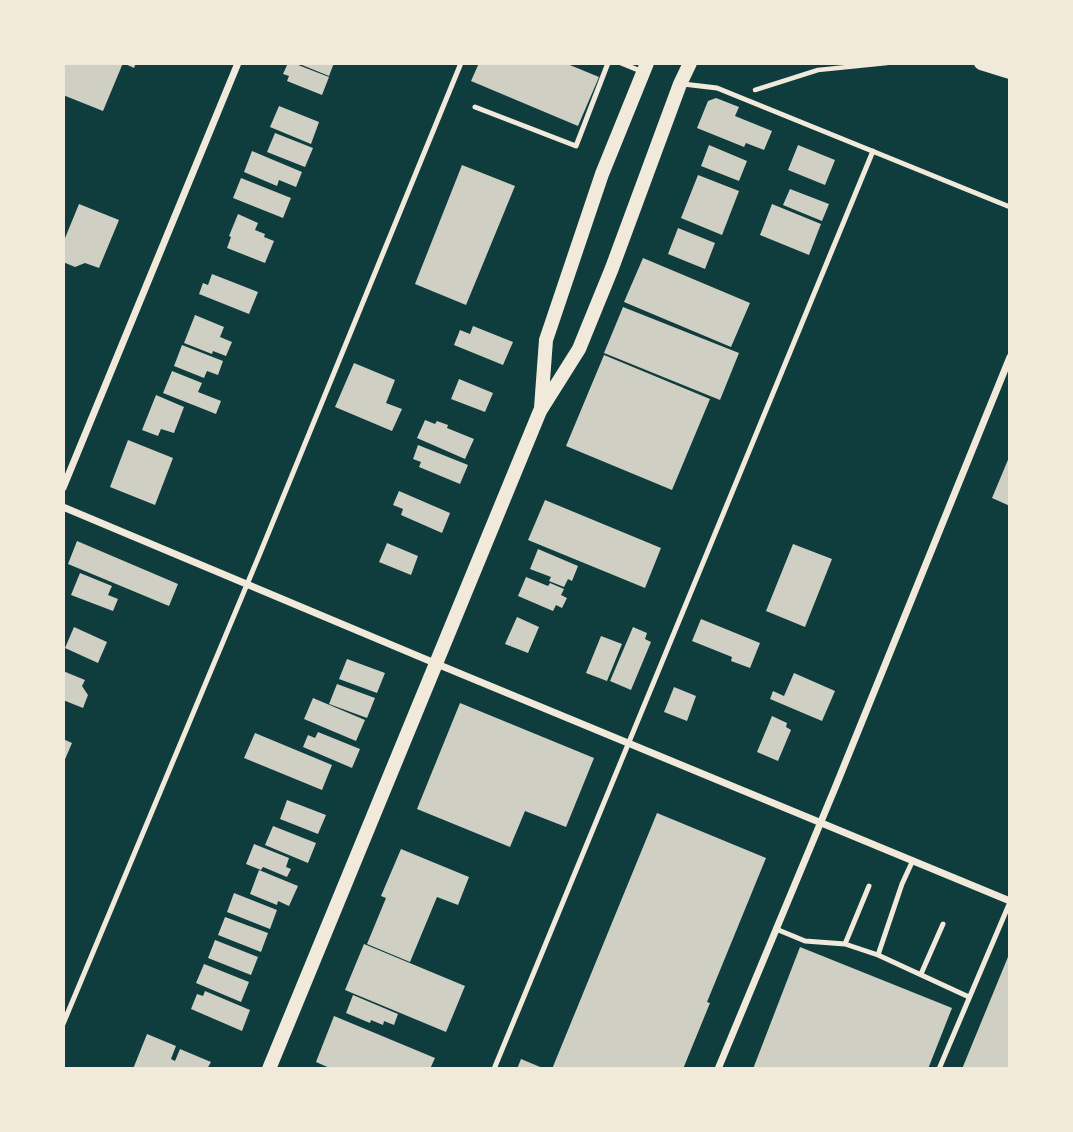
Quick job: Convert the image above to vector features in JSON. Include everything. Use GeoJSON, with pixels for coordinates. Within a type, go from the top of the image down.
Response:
{"type":"FeatureCollection","features":[{"type":"Feature","properties":{"kind":"main road"},"geometry":{"type":"LineString","coordinates":[[269,1069],[540,411],[579,349],[690,63]]}},
{"type":"Feature","properties":{"kind":"main road"},"geometry":{"type":"LineString","coordinates":[[982,63],[1010,72]]}},
{"type":"Feature","properties":{"kind":"main road"},"geometry":{"type":"LineString","coordinates":[[540,411],[546,340],[602,174],[645,68]]}},
{"type":"Feature","properties":{"kind":"street"},"geometry":{"type":"LineString","coordinates":[[63,488],[238,63]]}},
{"type":"Feature","properties":{"kind":"street"},"geometry":{"type":"LineString","coordinates":[[718,1069],[1010,357]]}},
{"type":"Feature","properties":{"kind":"street"},"geometry":{"type":"LineString","coordinates":[[63,507],[1010,901]]}},
{"type":"Feature","properties":{"kind":"lane"},"geometry":{"type":"LineString","coordinates":[[63,1024],[461,63]]}},
{"type":"Feature","properties":{"kind":"lane"},"geometry":{"type":"LineString","coordinates":[[475,107],[576,146],[608,63]]}},
{"type":"Feature","properties":{"kind":"lane"},"geometry":{"type":"LineString","coordinates":[[621,63],[645,68]]}},
{"type":"Feature","properties":{"kind":"lane"},"geometry":{"type":"LineString","coordinates":[[680,84],[716,88],[1010,206]]}},
{"type":"Feature","properties":{"kind":"lane"},"geometry":{"type":"LineString","coordinates":[[494,1069],[873,151]]}},
{"type":"Feature","properties":{"kind":"lane"},"geometry":{"type":"LineString","coordinates":[[878,955],[912,860]]}},
{"type":"Feature","properties":{"kind":"lane"},"geometry":{"type":"LineString","coordinates":[[845,944],[869,886]]}},
{"type":"Feature","properties":{"kind":"lane"},"geometry":{"type":"LineString","coordinates":[[939,1069],[1010,901]]}},
{"type":"Feature","properties":{"kind":"lane"},"geometry":{"type":"LineString","coordinates":[[921,974],[943,924]]}},
{"type":"Feature","properties":{"kind":"lane"},"geometry":{"type":"LineString","coordinates":[[776,929],[805,940],[845,944],[878,955],[969,997]]}},
{"type":"Feature","properties":{"kind":"path"},"geometry":{"type":"LineString","coordinates":[[735,96],[818,70],[887,63]]}},
{"type":"Feature","properties":{"kind":"building"},"geometry":{"type":"Polygon","coordinates":[[[63,63],[123,63],[103,111],[63,95],[63,63]]]}},
{"type":"Feature","properties":{"kind":"building"},"geometry":{"type":"Polygon","coordinates":[[[123,63],[136,63],[134,68],[123,63]]]}},
{"type":"Feature","properties":{"kind":"building"},"geometry":{"type":"Polygon","coordinates":[[[288,63],[329,77],[322,95],[287,81],[289,76],[283,74],[288,63]]]}},
{"type":"Feature","properties":{"kind":"building"},"geometry":{"type":"Polygon","coordinates":[[[297,63],[334,63],[329,76],[297,63]]]}},
{"type":"Feature","properties":{"kind":"building"},"geometry":{"type":"Polygon","coordinates":[[[479,63],[565,63],[599,77],[578,126],[471,81],[479,63]]]}},
{"type":"Feature","properties":{"kind":"building"},"geometry":{"type":"Polygon","coordinates":[[[716,98],[739,107],[735,116],[772,131],[764,150],[746,143],[744,147],[697,128],[708,101],[716,98]]]}},
{"type":"Feature","properties":{"kind":"building"},"geometry":{"type":"Polygon","coordinates":[[[279,106],[319,122],[311,144],[270,127],[279,106]]]}},
{"type":"Feature","properties":{"kind":"building"},"geometry":{"type":"Polygon","coordinates":[[[275,133],[313,148],[305,167],[267,152],[275,133]]]}},
{"type":"Feature","properties":{"kind":"building"},"geometry":{"type":"Polygon","coordinates":[[[709,145],[747,161],[739,181],[701,166],[709,145]]]}},
{"type":"Feature","properties":{"kind":"building"},"geometry":{"type":"Polygon","coordinates":[[[798,145],[835,160],[825,185],[788,170],[798,145]]]}},
{"type":"Feature","properties":{"kind":"building"},"geometry":{"type":"Polygon","coordinates":[[[252,151],[302,172],[296,187],[279,180],[277,186],[244,172],[252,151]]]}},
{"type":"Feature","properties":{"kind":"building"},"geometry":{"type":"Polygon","coordinates":[[[462,165],[515,186],[466,305],[415,284],[462,165]]]}},
{"type":"Feature","properties":{"kind":"building"},"geometry":{"type":"Polygon","coordinates":[[[698,175],[739,191],[722,235],[681,218],[698,175]]]}},
{"type":"Feature","properties":{"kind":"building"},"geometry":{"type":"Polygon","coordinates":[[[241,178],[291,198],[283,218],[233,198],[241,178]]]}},
{"type":"Feature","properties":{"kind":"building"},"geometry":{"type":"Polygon","coordinates":[[[790,189],[829,204],[822,221],[783,205],[790,189]]]}},
{"type":"Feature","properties":{"kind":"building"},"geometry":{"type":"Polygon","coordinates":[[[79,204],[119,220],[99,268],[85,263],[75,267],[63,262],[63,243],[79,204]]]}},
{"type":"Feature","properties":{"kind":"building"},"geometry":{"type":"Polygon","coordinates":[[[772,204],[821,224],[809,255],[760,235],[772,204]]]}},
{"type":"Feature","properties":{"kind":"building"},"geometry":{"type":"Polygon","coordinates":[[[238,214],[258,223],[255,230],[274,241],[265,263],[227,248],[238,214]]]}},
{"type":"Feature","properties":{"kind":"building"},"geometry":{"type":"Polygon","coordinates":[[[678,228],[715,243],[705,269],[668,254],[678,228]]]}},
{"type":"Feature","properties":{"kind":"building"},"geometry":{"type":"Polygon","coordinates":[[[643,258],[750,303],[731,347],[624,302],[643,258]]]}},
{"type":"Feature","properties":{"kind":"building"},"geometry":{"type":"Polygon","coordinates":[[[212,274],[258,292],[249,314],[199,294],[203,283],[208,285],[212,274]]]}},
{"type":"Feature","properties":{"kind":"building"},"geometry":{"type":"Polygon","coordinates":[[[623,307],[739,353],[720,400],[604,353],[623,307]]]}},
{"type":"Feature","properties":{"kind":"building"},"geometry":{"type":"Polygon","coordinates":[[[195,315],[224,327],[220,337],[232,342],[226,356],[213,351],[212,354],[184,343],[195,315]]]}},
{"type":"Feature","properties":{"kind":"building"},"geometry":{"type":"Polygon","coordinates":[[[473,326],[513,342],[503,365],[454,345],[460,330],[470,334],[473,326]]]}},
{"type":"Feature","properties":{"kind":"building"},"geometry":{"type":"Polygon","coordinates":[[[182,345],[223,361],[218,375],[207,371],[204,378],[174,366],[182,345]]]}},
{"type":"Feature","properties":{"kind":"building"},"geometry":{"type":"Polygon","coordinates":[[[604,355],[710,399],[672,490],[566,446],[604,355]]]}},
{"type":"Feature","properties":{"kind":"building"},"geometry":{"type":"Polygon","coordinates":[[[354,363],[395,380],[386,403],[402,409],[392,431],[335,407],[354,363]]]}},
{"type":"Feature","properties":{"kind":"building"},"geometry":{"type":"Polygon","coordinates":[[[172,371],[202,383],[198,392],[221,401],[216,414],[163,393],[172,371]]]}},
{"type":"Feature","properties":{"kind":"building"},"geometry":{"type":"Polygon","coordinates":[[[459,379],[493,393],[485,412],[451,399],[459,379]]]}},
{"type":"Feature","properties":{"kind":"building"},"geometry":{"type":"Polygon","coordinates":[[[156,395],[184,407],[174,433],[161,429],[158,436],[142,430],[156,395]]]}},
{"type":"Feature","properties":{"kind":"building"},"geometry":{"type":"Polygon","coordinates":[[[425,420],[448,425],[447,428],[474,439],[465,459],[417,438],[425,420]]]}},
{"type":"Feature","properties":{"kind":"building"},"geometry":{"type":"Polygon","coordinates":[[[128,440],[173,458],[155,505],[110,487],[128,440]]]}},
{"type":"Feature","properties":{"kind":"building"},"geometry":{"type":"Polygon","coordinates":[[[418,445],[468,465],[460,484],[419,467],[421,462],[413,459],[418,445]]]}},
{"type":"Feature","properties":{"kind":"building"},"geometry":{"type":"Polygon","coordinates":[[[1010,455],[1010,506],[992,498],[1010,455]]]}},
{"type":"Feature","properties":{"kind":"building"},"geometry":{"type":"Polygon","coordinates":[[[399,491],[450,513],[442,533],[401,515],[403,509],[393,505],[399,491]]]}},
{"type":"Feature","properties":{"kind":"building"},"geometry":{"type":"Polygon","coordinates":[[[545,500],[661,548],[645,588],[528,540],[545,500]]]}},
{"type":"Feature","properties":{"kind":"building"},"geometry":{"type":"Polygon","coordinates":[[[77,541],[178,584],[169,606],[68,564],[77,541]]]}},
{"type":"Feature","properties":{"kind":"building"},"geometry":{"type":"Polygon","coordinates":[[[387,543],[418,556],[411,575],[379,562],[387,543]]]}},
{"type":"Feature","properties":{"kind":"building"},"geometry":{"type":"Polygon","coordinates":[[[793,544],[832,559],[805,627],[766,611],[793,544]]]}},
{"type":"Feature","properties":{"kind":"building"},"geometry":{"type":"Polygon","coordinates":[[[538,549],[578,566],[572,581],[568,579],[564,587],[549,581],[551,577],[530,569],[538,549]]]}},
{"type":"Feature","properties":{"kind":"building"},"geometry":{"type":"Polygon","coordinates":[[[80,573],[112,586],[108,595],[118,599],[113,611],[71,595],[80,573]]]}},
{"type":"Feature","properties":{"kind":"building"},"geometry":{"type":"Polygon","coordinates":[[[526,577],[564,589],[561,595],[567,598],[562,608],[556,605],[553,611],[518,596],[526,577]]]}},
{"type":"Feature","properties":{"kind":"building"},"geometry":{"type":"Polygon","coordinates":[[[517,617],[539,627],[528,653],[505,644],[517,617]]]}},
{"type":"Feature","properties":{"kind":"building"},"geometry":{"type":"Polygon","coordinates":[[[701,619],[760,643],[750,668],[731,661],[732,657],[692,641],[701,619]]]}},
{"type":"Feature","properties":{"kind":"building"},"geometry":{"type":"Polygon","coordinates":[[[74,627],[107,642],[98,663],[65,648],[74,627]]]}},
{"type":"Feature","properties":{"kind":"building"},"geometry":{"type":"Polygon","coordinates":[[[633,627],[647,633],[645,639],[651,642],[631,690],[610,681],[633,627]]]}},
{"type":"Feature","properties":{"kind":"building"},"geometry":{"type":"Polygon","coordinates":[[[601,636],[622,644],[607,681],[586,673],[601,636]]]}},
{"type":"Feature","properties":{"kind":"building"},"geometry":{"type":"Polygon","coordinates":[[[347,659],[385,673],[377,693],[339,679],[347,659]]]}},
{"type":"Feature","properties":{"kind":"building"},"geometry":{"type":"Polygon","coordinates":[[[63,671],[85,680],[82,686],[88,695],[83,708],[63,700],[63,671]]]}},
{"type":"Feature","properties":{"kind":"building"},"geometry":{"type":"Polygon","coordinates":[[[794,673],[835,691],[822,721],[770,699],[773,691],[784,696],[794,673]]]}},
{"type":"Feature","properties":{"kind":"building"},"geometry":{"type":"Polygon","coordinates":[[[337,684],[375,698],[367,718],[329,704],[337,684]]]}},
{"type":"Feature","properties":{"kind":"building"},"geometry":{"type":"Polygon","coordinates":[[[674,687],[696,696],[687,721],[664,712],[674,687]]]}},
{"type":"Feature","properties":{"kind":"building"},"geometry":{"type":"Polygon","coordinates":[[[313,698],[365,720],[356,741],[304,719],[313,698]]]}},
{"type":"Feature","properties":{"kind":"building"},"geometry":{"type":"Polygon","coordinates":[[[460,703],[594,758],[566,827],[525,811],[510,847],[417,809],[460,703]]]}},
{"type":"Feature","properties":{"kind":"building"},"geometry":{"type":"Polygon","coordinates":[[[772,716],[787,723],[786,727],[791,730],[778,761],[757,752],[772,716]]]}},
{"type":"Feature","properties":{"kind":"building"},"geometry":{"type":"Polygon","coordinates":[[[318,732],[360,749],[352,768],[303,747],[308,735],[315,738],[318,732]]]}},
{"type":"Feature","properties":{"kind":"building"},"geometry":{"type":"Polygon","coordinates":[[[255,733],[332,765],[322,790],[244,758],[255,733]]]}},
{"type":"Feature","properties":{"kind":"building"},"geometry":{"type":"Polygon","coordinates":[[[63,739],[72,743],[63,764],[63,739]]]}},
{"type":"Feature","properties":{"kind":"building"},"geometry":{"type":"Polygon","coordinates":[[[287,800],[326,815],[318,834],[280,819],[287,800]]]}},
{"type":"Feature","properties":{"kind":"building"},"geometry":{"type":"Polygon","coordinates":[[[657,813],[766,858],[707,1002],[710,1003],[683,1069],[552,1069],[657,813]]]}},
{"type":"Feature","properties":{"kind":"building"},"geometry":{"type":"Polygon","coordinates":[[[273,826],[316,843],[308,863],[265,845],[273,826]]]}},
{"type":"Feature","properties":{"kind":"building"},"geometry":{"type":"Polygon","coordinates":[[[254,844],[289,858],[286,867],[291,869],[287,877],[263,867],[261,870],[246,864],[254,844]]]}},
{"type":"Feature","properties":{"kind":"building"},"geometry":{"type":"Polygon","coordinates":[[[401,849],[469,877],[458,905],[437,897],[410,962],[367,944],[386,898],[381,896],[401,849]]]}},
{"type":"Feature","properties":{"kind":"building"},"geometry":{"type":"Polygon","coordinates":[[[259,870],[298,886],[289,906],[278,901],[277,905],[250,894],[259,870]]]}},
{"type":"Feature","properties":{"kind":"building"},"geometry":{"type":"Polygon","coordinates":[[[234,893],[277,910],[270,929],[227,912],[234,893]]]}},
{"type":"Feature","properties":{"kind":"building"},"geometry":{"type":"Polygon","coordinates":[[[225,917],[268,933],[261,952],[218,935],[225,917]]]}},
{"type":"Feature","properties":{"kind":"building"},"geometry":{"type":"Polygon","coordinates":[[[215,940],[258,957],[251,975],[208,958],[215,940]]]}},
{"type":"Feature","properties":{"kind":"building"},"geometry":{"type":"Polygon","coordinates":[[[364,944],[465,986],[446,1032],[345,990],[364,944]]]}},
{"type":"Feature","properties":{"kind":"building"},"geometry":{"type":"Polygon","coordinates":[[[800,947],[952,1008],[928,1069],[753,1069],[800,947]]]}},
{"type":"Feature","properties":{"kind":"building"},"geometry":{"type":"Polygon","coordinates":[[[1010,952],[1010,1069],[962,1069],[1010,952]]]}},
{"type":"Feature","properties":{"kind":"building"},"geometry":{"type":"Polygon","coordinates":[[[204,964],[249,982],[241,1002],[196,983],[204,964]]]}},
{"type":"Feature","properties":{"kind":"building"},"geometry":{"type":"Polygon","coordinates":[[[205,991],[250,1010],[242,1031],[191,1009],[197,994],[203,996],[205,991]]]}},
{"type":"Feature","properties":{"kind":"building"},"geometry":{"type":"Polygon","coordinates":[[[353,995],[398,1014],[394,1025],[384,1021],[383,1025],[371,1020],[370,1023],[346,1013],[353,995]]]}},
{"type":"Feature","properties":{"kind":"building"},"geometry":{"type":"Polygon","coordinates":[[[334,1016],[435,1058],[430,1069],[332,1069],[316,1062],[334,1016]]]}},
{"type":"Feature","properties":{"kind":"building"},"geometry":{"type":"Polygon","coordinates":[[[147,1034],[176,1046],[171,1059],[175,1061],[180,1049],[211,1062],[207,1069],[133,1069],[147,1034]]]}},
{"type":"Feature","properties":{"kind":"building"},"geometry":{"type":"Polygon","coordinates":[[[521,1059],[545,1069],[517,1069],[521,1059]]]}}]}
